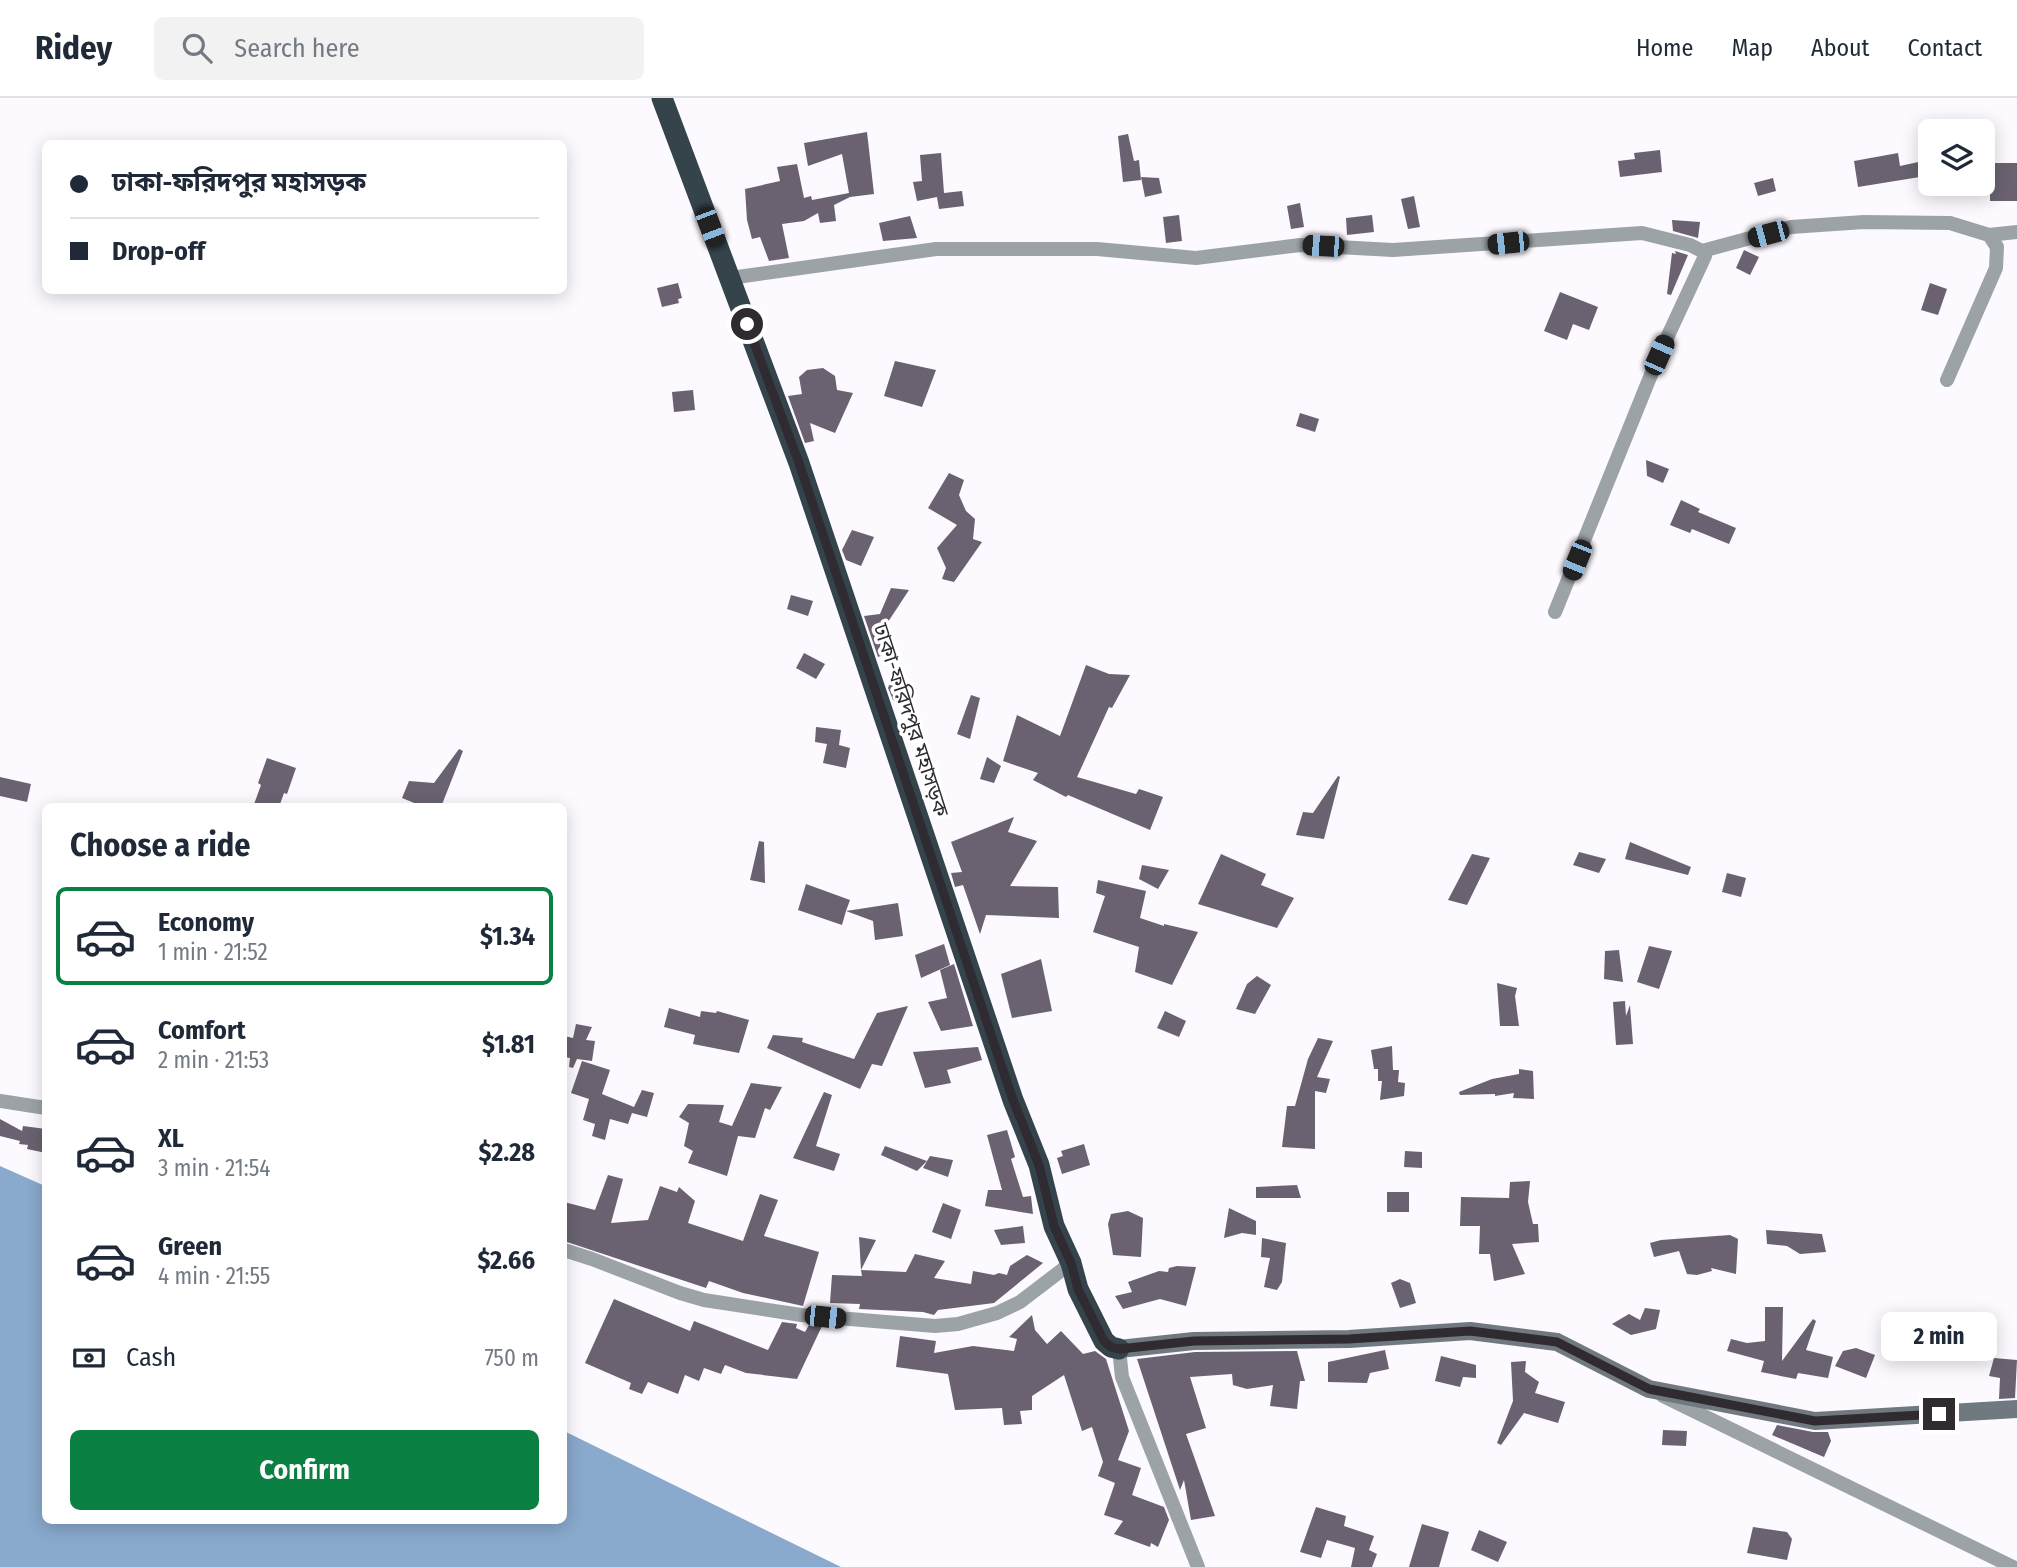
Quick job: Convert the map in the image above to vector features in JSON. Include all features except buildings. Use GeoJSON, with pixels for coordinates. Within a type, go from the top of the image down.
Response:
{"type":"FeatureCollection","features":[{"type":"Feature","properties":{"kind":"highway","name":"ঢাকা-ফরিদপুর মহাসড়ক"},"geometry":{"type":"LineString","coordinates":[[662,98],[799,463],[1013,1100],[1039,1165],[1054,1226],[1071,1263],[1078,1289],[1104,1341],[1119,1349]]}},
{"type":"Feature","properties":{"kind":"street"},"geometry":{"type":"LineString","coordinates":[[1702,251],[1791,227],[1864,222],[1951,223],[1989,235],[2017,232]]}},
{"type":"Feature","properties":{"kind":"street"},"geometry":{"type":"LineString","coordinates":[[730,278],[936,249],[1097,249],[1196,258],[1300,245],[1393,250],[1642,233],[1690,245],[1702,251],[1705,257],[1659,355],[1555,612]]}},
{"type":"Feature","properties":{"kind":"street"},"geometry":{"type":"LineString","coordinates":[[1947,380],[1996,268],[1997,247],[1989,235]]}},
{"type":"Feature","properties":{"kind":"street"},"geometry":{"type":"LineString","coordinates":[[0,1101],[42,1107]]}},
{"type":"Feature","properties":{"kind":"street"},"geometry":{"type":"LineString","coordinates":[[567,1251],[704,1300],[801,1315],[896,1325],[935,1326],[958,1324],[1009,1308],[1071,1263]]}},
{"type":"Feature","properties":{"kind":"street"},"geometry":{"type":"LineString","coordinates":[[1198,1567],[1122,1377],[1119,1349],[1194,1341],[1349,1339],[1470,1331],[1557,1342],[2013,1567]]}},
{"type":"Feature","properties":{"kind":"street"},"geometry":{"type":"LineString","coordinates":[[1649,1389],[1815,1421],[2017,1409]]}},
{"type":"Feature","properties":{"kind":"water"},"geometry":{"type":"Polygon","coordinates":[[[0,1166],[42,1185],[42,1524],[567,1524],[567,1432],[841,1567],[0,1567],[0,1166]]]}},
{"type":"Feature","properties":{"kind":"route"},"geometry":{"type":"LineString","coordinates":[[747,324],[799,463],[1013,1100],[1039,1165],[1054,1226],[1071,1263],[1078,1289],[1104,1341],[1119,1349],[1194,1341],[1349,1339],[1470,1331],[1557,1342],[1649,1389],[1815,1421],[1939,1414]]}}]}
